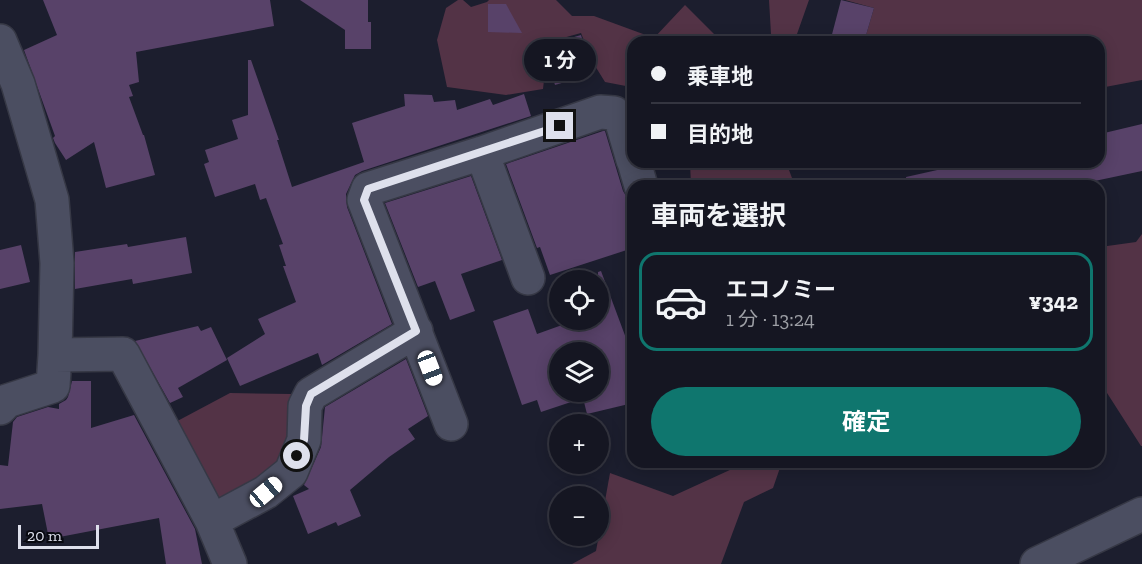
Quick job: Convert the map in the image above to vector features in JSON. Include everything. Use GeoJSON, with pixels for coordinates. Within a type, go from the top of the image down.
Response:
{"type":"FeatureCollection","features":[{"type":"Feature","properties":{"kind":"street"},"geometry":{"type":"LineString","coordinates":[[0,41],[18,84],[52,200],[57,263],[53,386],[7,401],[0,408]]}},
{"type":"Feature","properties":{"kind":"street"},"geometry":{"type":"LineString","coordinates":[[451,424],[364,200],[368,189],[600,112],[614,113],[621,119],[627,140]]}},
{"type":"Feature","properties":{"kind":"street"},"geometry":{"type":"LineString","coordinates":[[482,153],[528,278]]}},
{"type":"Feature","properties":{"kind":"street"},"geometry":{"type":"LineString","coordinates":[[212,521],[266,492],[291,472],[304,440],[306,406],[311,394],[416,331]]}},
{"type":"Feature","properties":{"kind":"street"},"geometry":{"type":"LineString","coordinates":[[55,355],[123,354],[212,521],[230,564]]}},
{"type":"Feature","properties":{"kind":"street"},"geometry":{"type":"LineString","coordinates":[[1037,564],[1142,514]]}},
{"type":"Feature","properties":{"kind":"shaded area"},"geometry":{"type":"Polygon","coordinates":[[[458,0],[463,0],[471,7],[489,0],[556,0],[572,16],[594,16],[649,36],[627,36],[627,86],[605,82],[592,61],[581,33],[541,44],[546,63],[543,89],[506,95],[447,87],[437,40],[446,8],[458,0]]]}},
{"type":"Feature","properties":{"kind":"shaded area"},"geometry":{"type":"Polygon","coordinates":[[[769,0],[809,0],[796,36],[773,36],[769,0]]]}},
{"type":"Feature","properties":{"kind":"shaded area"},"geometry":{"type":"Polygon","coordinates":[[[845,0],[1142,0],[1142,80],[1105,87],[1105,36],[866,36],[874,8],[845,0]]]}},
{"type":"Feature","properties":{"kind":"shaded area"},"geometry":{"type":"Polygon","coordinates":[[[685,5],[716,36],[656,36],[685,5]]]}},
{"type":"Feature","properties":{"kind":"shaded area"},"geometry":{"type":"Polygon","coordinates":[[[690,168],[788,168],[793,180],[691,180],[690,168]]]}},
{"type":"Feature","properties":{"kind":"shaded area"},"geometry":{"type":"Polygon","coordinates":[[[1142,234],[1142,446],[1105,390],[1105,246],[1136,242],[1142,234]]]}},
{"type":"Feature","properties":{"kind":"shaded area"},"geometry":{"type":"Polygon","coordinates":[[[230,393],[291,394],[296,429],[285,460],[215,507],[168,426],[230,393]]]}},
{"type":"Feature","properties":{"kind":"shaded area"},"geometry":{"type":"Polygon","coordinates":[[[732,468],[780,468],[773,488],[744,502],[721,564],[572,564],[596,551],[597,546],[609,546],[608,486],[610,473],[673,496],[732,468]]]}},
{"type":"Feature","properties":{"kind":"building"},"geometry":{"type":"Polygon","coordinates":[[[43,0],[270,0],[274,26],[136,52],[139,82],[129,85],[133,96],[129,97],[144,135],[155,175],[106,188],[94,142],[66,160],[53,138],[55,136],[24,50],[57,35],[43,0]]]}},
{"type":"Feature","properties":{"kind":"building"},"geometry":{"type":"Polygon","coordinates":[[[300,0],[368,0],[371,49],[345,49],[345,30],[300,0]]]}},
{"type":"Feature","properties":{"kind":"building"},"geometry":{"type":"Polygon","coordinates":[[[841,0],[874,8],[866,36],[832,36],[841,0]]]}},
{"type":"Feature","properties":{"kind":"building"},"geometry":{"type":"Polygon","coordinates":[[[488,4],[506,4],[522,33],[488,32],[488,4]]]}},
{"type":"Feature","properties":{"kind":"building"},"geometry":{"type":"Polygon","coordinates":[[[581,35],[592,74],[555,85],[543,46],[581,35]]]}},
{"type":"Feature","properties":{"kind":"building"},"geometry":{"type":"Polygon","coordinates":[[[248,60],[251,60],[279,140],[277,140],[292,187],[364,162],[352,123],[405,106],[404,94],[432,95],[434,102],[455,100],[457,110],[490,99],[493,105],[524,94],[531,116],[355,175],[346,194],[347,207],[392,324],[322,365],[318,353],[240,386],[227,358],[265,334],[258,319],[296,302],[283,266],[286,266],[279,245],[283,244],[266,198],[260,200],[255,184],[215,197],[204,164],[209,162],[205,150],[238,139],[232,120],[248,115],[248,60]]]}},
{"type":"Feature","properties":{"kind":"building"},"geometry":{"type":"Polygon","coordinates":[[[1142,124],[1142,171],[1099,180],[906,180],[906,177],[946,168],[1105,168],[1105,133],[1142,124]]]}},
{"type":"Feature","properties":{"kind":"building"},"geometry":{"type":"Polygon","coordinates":[[[605,131],[627,197],[627,250],[565,270],[549,270],[549,272],[540,247],[537,248],[506,164],[605,131]]]}},
{"type":"Feature","properties":{"kind":"building"},"geometry":{"type":"Polygon","coordinates":[[[471,176],[502,260],[461,274],[475,311],[450,320],[435,281],[418,287],[385,203],[471,176]]]}},
{"type":"Feature","properties":{"kind":"building"},"geometry":{"type":"Polygon","coordinates":[[[186,237],[192,273],[133,284],[132,279],[75,289],[75,252],[127,244],[128,247],[186,237]]]}},
{"type":"Feature","properties":{"kind":"building"},"geometry":{"type":"Polygon","coordinates":[[[21,245],[30,282],[0,289],[0,250],[21,245]]]}},
{"type":"Feature","properties":{"kind":"building"},"geometry":{"type":"Polygon","coordinates":[[[609,292],[627,341],[627,404],[587,414],[584,402],[609,402],[609,342],[549,342],[549,402],[571,402],[541,412],[537,400],[522,405],[493,321],[528,309],[537,334],[549,330],[609,330],[609,292]]]}},
{"type":"Feature","properties":{"kind":"building"},"geometry":{"type":"Polygon","coordinates":[[[198,326],[201,331],[211,327],[227,360],[178,388],[183,397],[170,403],[135,341],[198,326]]]}},
{"type":"Feature","properties":{"kind":"building"},"geometry":{"type":"Polygon","coordinates":[[[406,359],[428,416],[408,429],[415,439],[389,457],[350,490],[361,516],[338,526],[336,522],[308,534],[293,496],[309,489],[304,485],[321,447],[325,407],[406,359]]]}},
{"type":"Feature","properties":{"kind":"building"},"geometry":{"type":"Polygon","coordinates":[[[72,381],[91,381],[91,428],[134,415],[195,529],[202,564],[166,564],[159,518],[49,539],[42,504],[0,509],[0,465],[8,466],[13,422],[17,417],[48,407],[59,409],[59,404],[68,397],[72,381]]]}},
{"type":"Feature","properties":{"kind":"route"},"geometry":{"type":"LineString","coordinates":[[297,456],[304,440],[306,406],[311,394],[416,331],[364,200],[368,189],[560,126]]}}]}
